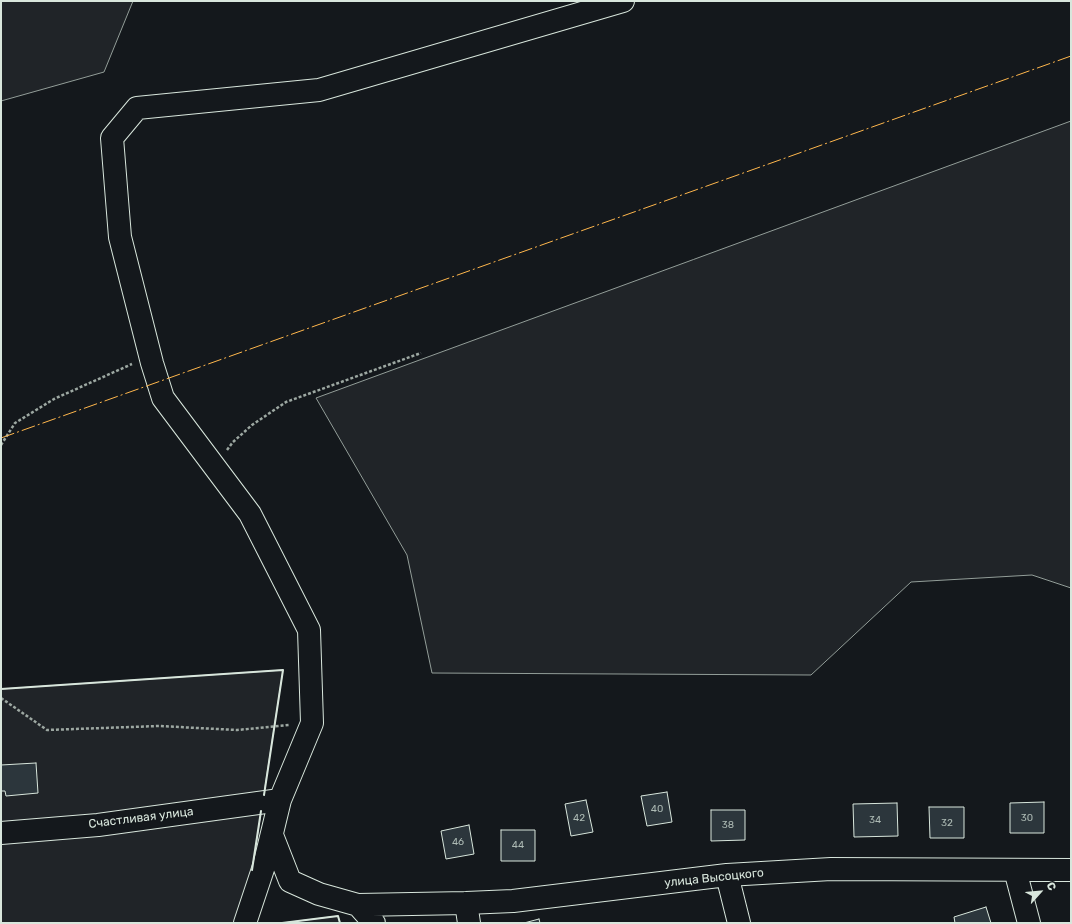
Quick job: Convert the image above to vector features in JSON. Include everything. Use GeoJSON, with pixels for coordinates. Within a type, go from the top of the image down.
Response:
{"type":"FeatureCollection","features":[{"type":"Feature","properties":{"kind":"street"},"geometry":{"type":"LineString","coordinates":[[245,923],[264,866],[280,800],[312,724],[309,630],[250,514],[163,398],[152,363],[120,237],[112,138],[137,108],[319,90],[623,1]]}},
{"type":"Feature","properties":{"kind":"street","name":"Счастливая улица"},"geometry":{"type":"LineString","coordinates":[[1,833],[98,825],[280,800]]}},
{"type":"Feature","properties":{"kind":"street","name":"улица Высоцкого"},"geometry":{"type":"LineString","coordinates":[[272,835],[290,881],[319,894],[358,905],[468,913],[513,901],[727,875],[831,869],[1071,870]]}},
{"type":"Feature","properties":{"kind":"street"},"geometry":{"type":"LineString","coordinates":[[1015,870],[1029,923]]}},
{"type":"Feature","properties":{"kind":"street"},"geometry":{"type":"LineString","coordinates":[[727,875],[739,923]]}},
{"type":"Feature","properties":{"kind":"street"},"geometry":{"type":"LineString","coordinates":[[358,905],[374,923]]}},
{"type":"Feature","properties":{"kind":"path"},"geometry":{"type":"LineString","coordinates":[[214,466],[233,442],[252,425],[286,402],[421,353]]}},
{"type":"Feature","properties":{"kind":"path"},"geometry":{"type":"LineString","coordinates":[[1,445],[15,423],[54,399],[130,364],[152,363]]}},
{"type":"Feature","properties":{"kind":"path"},"geometry":{"type":"LineString","coordinates":[[1,698],[47,730],[159,726],[237,730],[312,724]]}},
{"type":"Feature","properties":{"kind":"shaded area"},"geometry":{"type":"Polygon","coordinates":[[[1,1],[133,1],[104,72],[1,101],[1,1]]]}},
{"type":"Feature","properties":{"kind":"shaded area"},"geometry":{"type":"Polygon","coordinates":[[[1071,121],[1071,588],[1032,575],[911,582],[811,675],[432,673],[407,555],[316,398],[1071,121]]]}},
{"type":"Feature","properties":{"kind":"shaded area"},"geometry":{"type":"Polygon","coordinates":[[[283,670],[244,923],[1,923],[1,689],[283,670]]]}},
{"type":"Feature","properties":{"kind":"shaded area"},"geometry":{"type":"Polygon","coordinates":[[[338,916],[340,923],[282,923],[338,916]]]}},
{"type":"Feature","properties":{"kind":"building"},"geometry":{"type":"Polygon","coordinates":[[[36,763],[38,793],[6,796],[5,791],[1,791],[1,765],[36,763]]]}},
{"type":"Feature","properties":{"kind":"building"},"geometry":{"type":"Polygon","coordinates":[[[667,792],[672,822],[647,826],[641,796],[667,792]]]}},
{"type":"Feature","properties":{"kind":"building"},"geometry":{"type":"Polygon","coordinates":[[[586,800],[593,832],[571,836],[565,804],[586,800]]]}},
{"type":"Feature","properties":{"kind":"building"},"geometry":{"type":"Polygon","coordinates":[[[1044,802],[1044,833],[1010,833],[1010,803],[1044,802]]]}},
{"type":"Feature","properties":{"kind":"building"},"geometry":{"type":"Polygon","coordinates":[[[897,803],[898,836],[854,837],[853,804],[897,803]]]}},
{"type":"Feature","properties":{"kind":"building"},"geometry":{"type":"Polygon","coordinates":[[[929,807],[964,807],[964,838],[930,838],[929,807]]]}},
{"type":"Feature","properties":{"kind":"building"},"geometry":{"type":"Polygon","coordinates":[[[711,810],[745,810],[745,840],[711,841],[711,810]]]}},
{"type":"Feature","properties":{"kind":"building"},"geometry":{"type":"Polygon","coordinates":[[[469,825],[474,854],[446,859],[441,831],[469,825]]]}},
{"type":"Feature","properties":{"kind":"building"},"geometry":{"type":"Polygon","coordinates":[[[501,830],[535,830],[535,861],[501,861],[501,830]]]}},
{"type":"Feature","properties":{"kind":"building"},"geometry":{"type":"Polygon","coordinates":[[[986,907],[991,923],[955,923],[954,917],[986,907]]]}},
{"type":"Feature","properties":{"kind":"building"},"geometry":{"type":"Polygon","coordinates":[[[539,919],[540,923],[524,923],[539,919]]]}},
{"type":"Feature","properties":{"kind":"wall"},"geometry":{"type":"LineString","coordinates":[[1,689],[283,670],[264,795]]}},
{"type":"Feature","properties":{"kind":"wall"},"geometry":{"type":"LineString","coordinates":[[252,870],[261,811]]}},
{"type":"Feature","properties":{"kind":"wall"},"geometry":{"type":"LineString","coordinates":[[282,923],[338,916],[340,923]]}},
{"type":"Feature","properties":{"kind":"power"},"geometry":{"type":"LineString","coordinates":[[1,438],[1071,56]]}}]}
